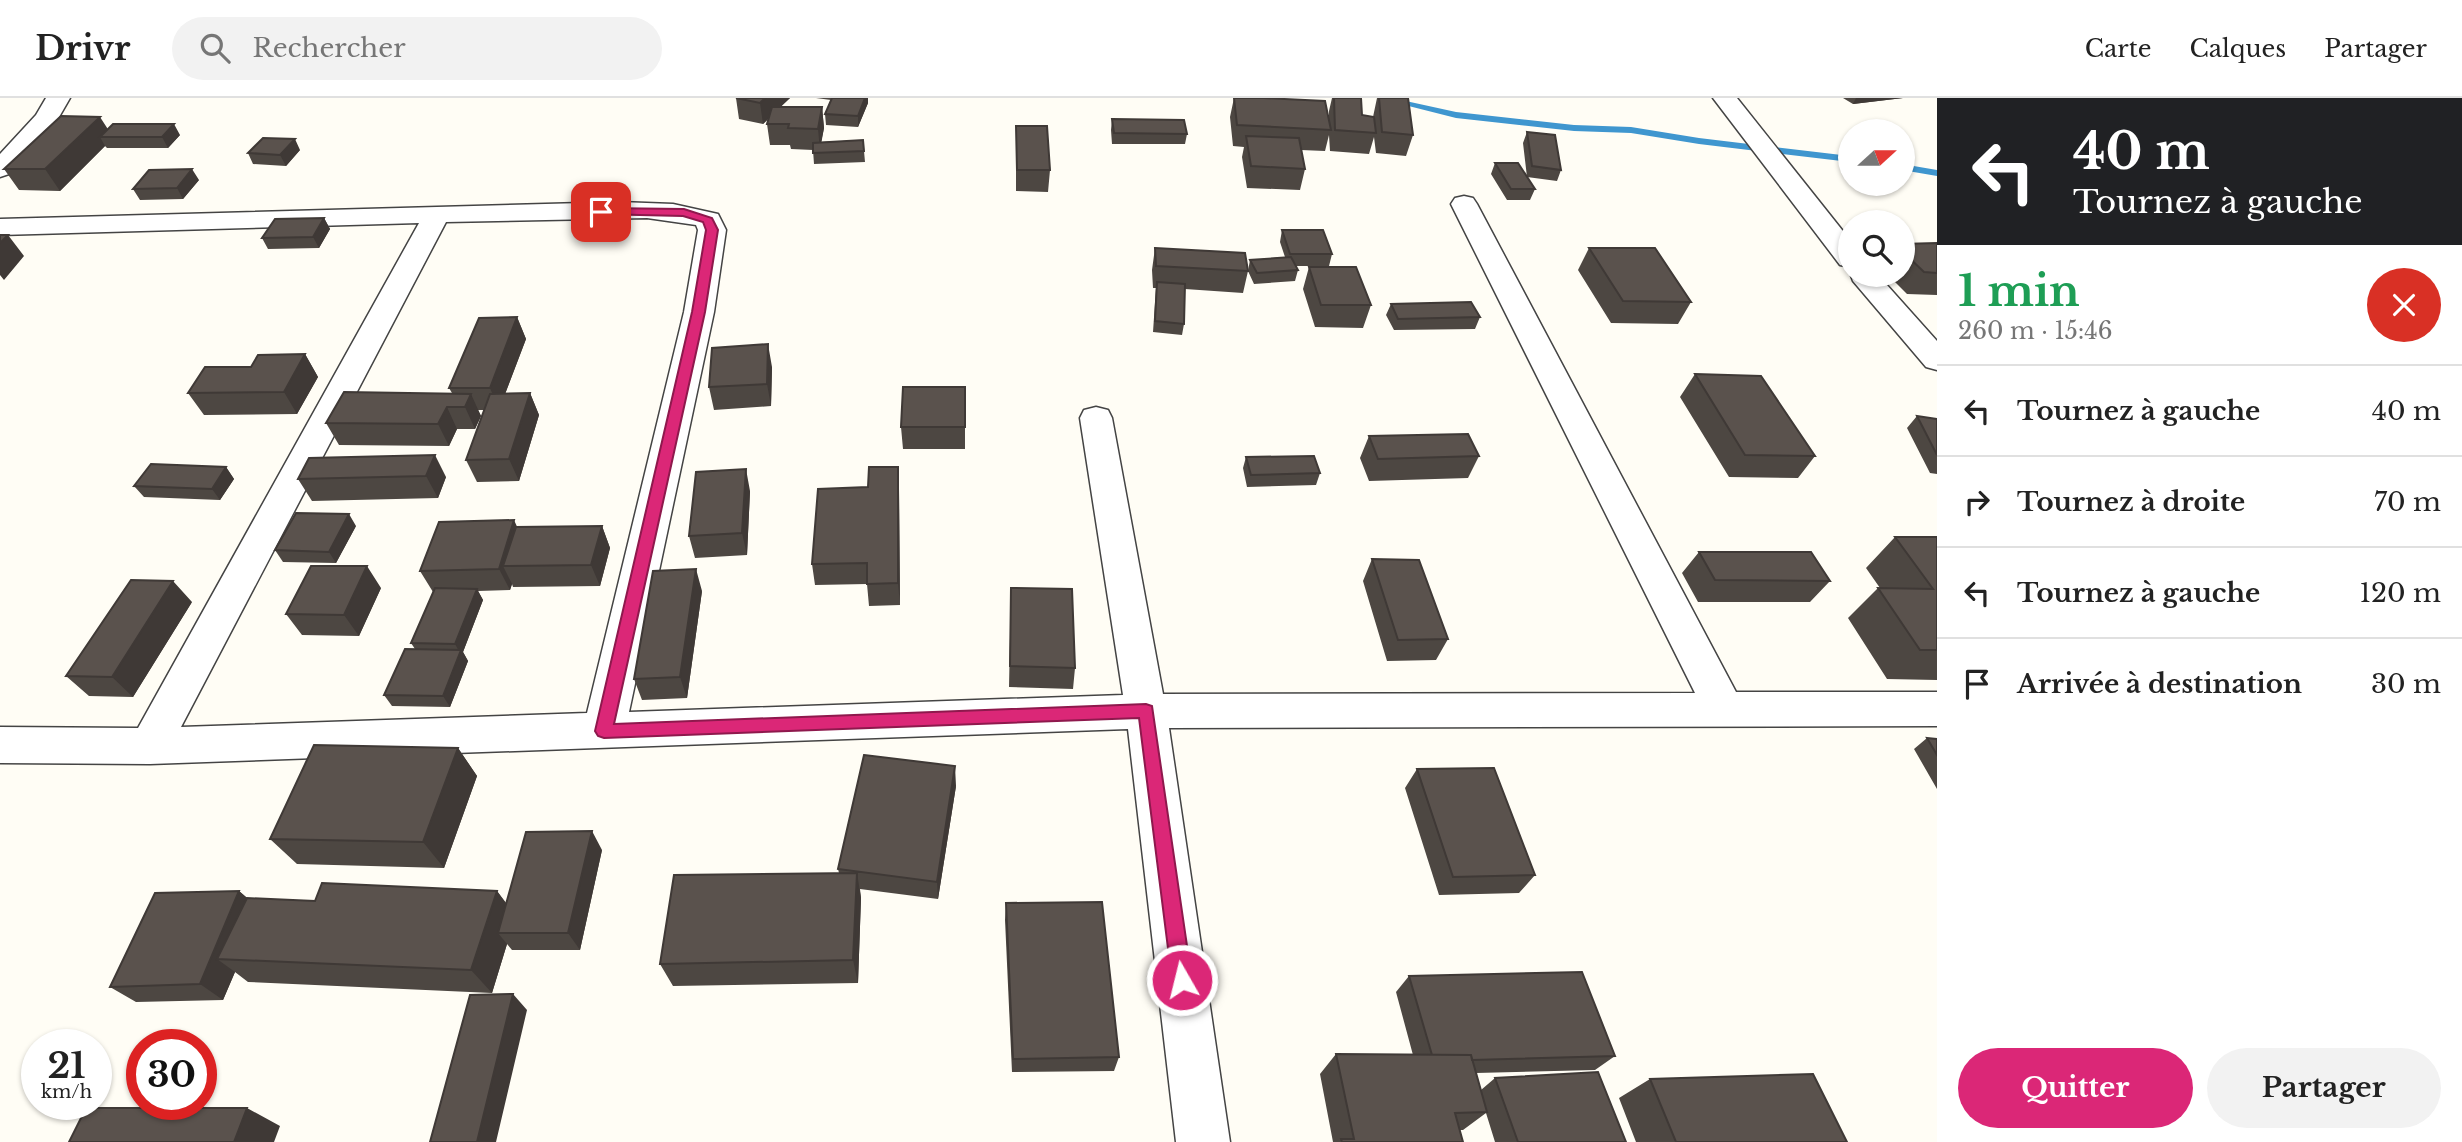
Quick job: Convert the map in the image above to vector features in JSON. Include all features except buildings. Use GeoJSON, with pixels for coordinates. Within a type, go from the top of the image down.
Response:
{"type":"FeatureCollection","features":[{"type":"Feature","properties":{"kind":"street"},"geometry":{"type":"LineString","coordinates":[[0,169],[46,119],[58,98]]}},
{"type":"Feature","properties":{"kind":"street"},"geometry":{"type":"LineString","coordinates":[[1725,98],[1838,243]]}},
{"type":"Feature","properties":{"kind":"street"},"geometry":{"type":"LineString","coordinates":[[1464,204],[1724,710]]}},
{"type":"Feature","properties":{"kind":"street"},"geometry":{"type":"LineString","coordinates":[[0,227],[437,214],[684,212],[708,220],[712,230],[699,312],[604,731]]}},
{"type":"Feature","properties":{"kind":"street"},"geometry":{"type":"LineString","coordinates":[[150,746],[437,214]]}},
{"type":"Feature","properties":{"kind":"street"},"geometry":{"type":"LineString","coordinates":[[1873,287],[1937,360]]}},
{"type":"Feature","properties":{"kind":"street"},"geometry":{"type":"LineString","coordinates":[[1096,418],[1146,711],[1203,1142]]}},
{"type":"Feature","properties":{"kind":"street"},"geometry":{"type":"LineString","coordinates":[[0,745],[150,746],[1146,711],[1937,709]]}},
{"type":"Feature","properties":{"kind":"waterway"},"geometry":{"type":"LineString","coordinates":[[1381,98],[1456,115],[1574,128],[1631,130],[1838,158]]}},
{"type":"Feature","properties":{"kind":"waterway"},"geometry":{"type":"LineString","coordinates":[[1915,169],[1937,173]]}},
{"type":"Feature","properties":{"kind":"route"},"geometry":{"type":"LineString","coordinates":[[601,212],[684,212],[708,220],[712,230],[699,312],[604,731],[1146,711],[1182,980]]}}]}
